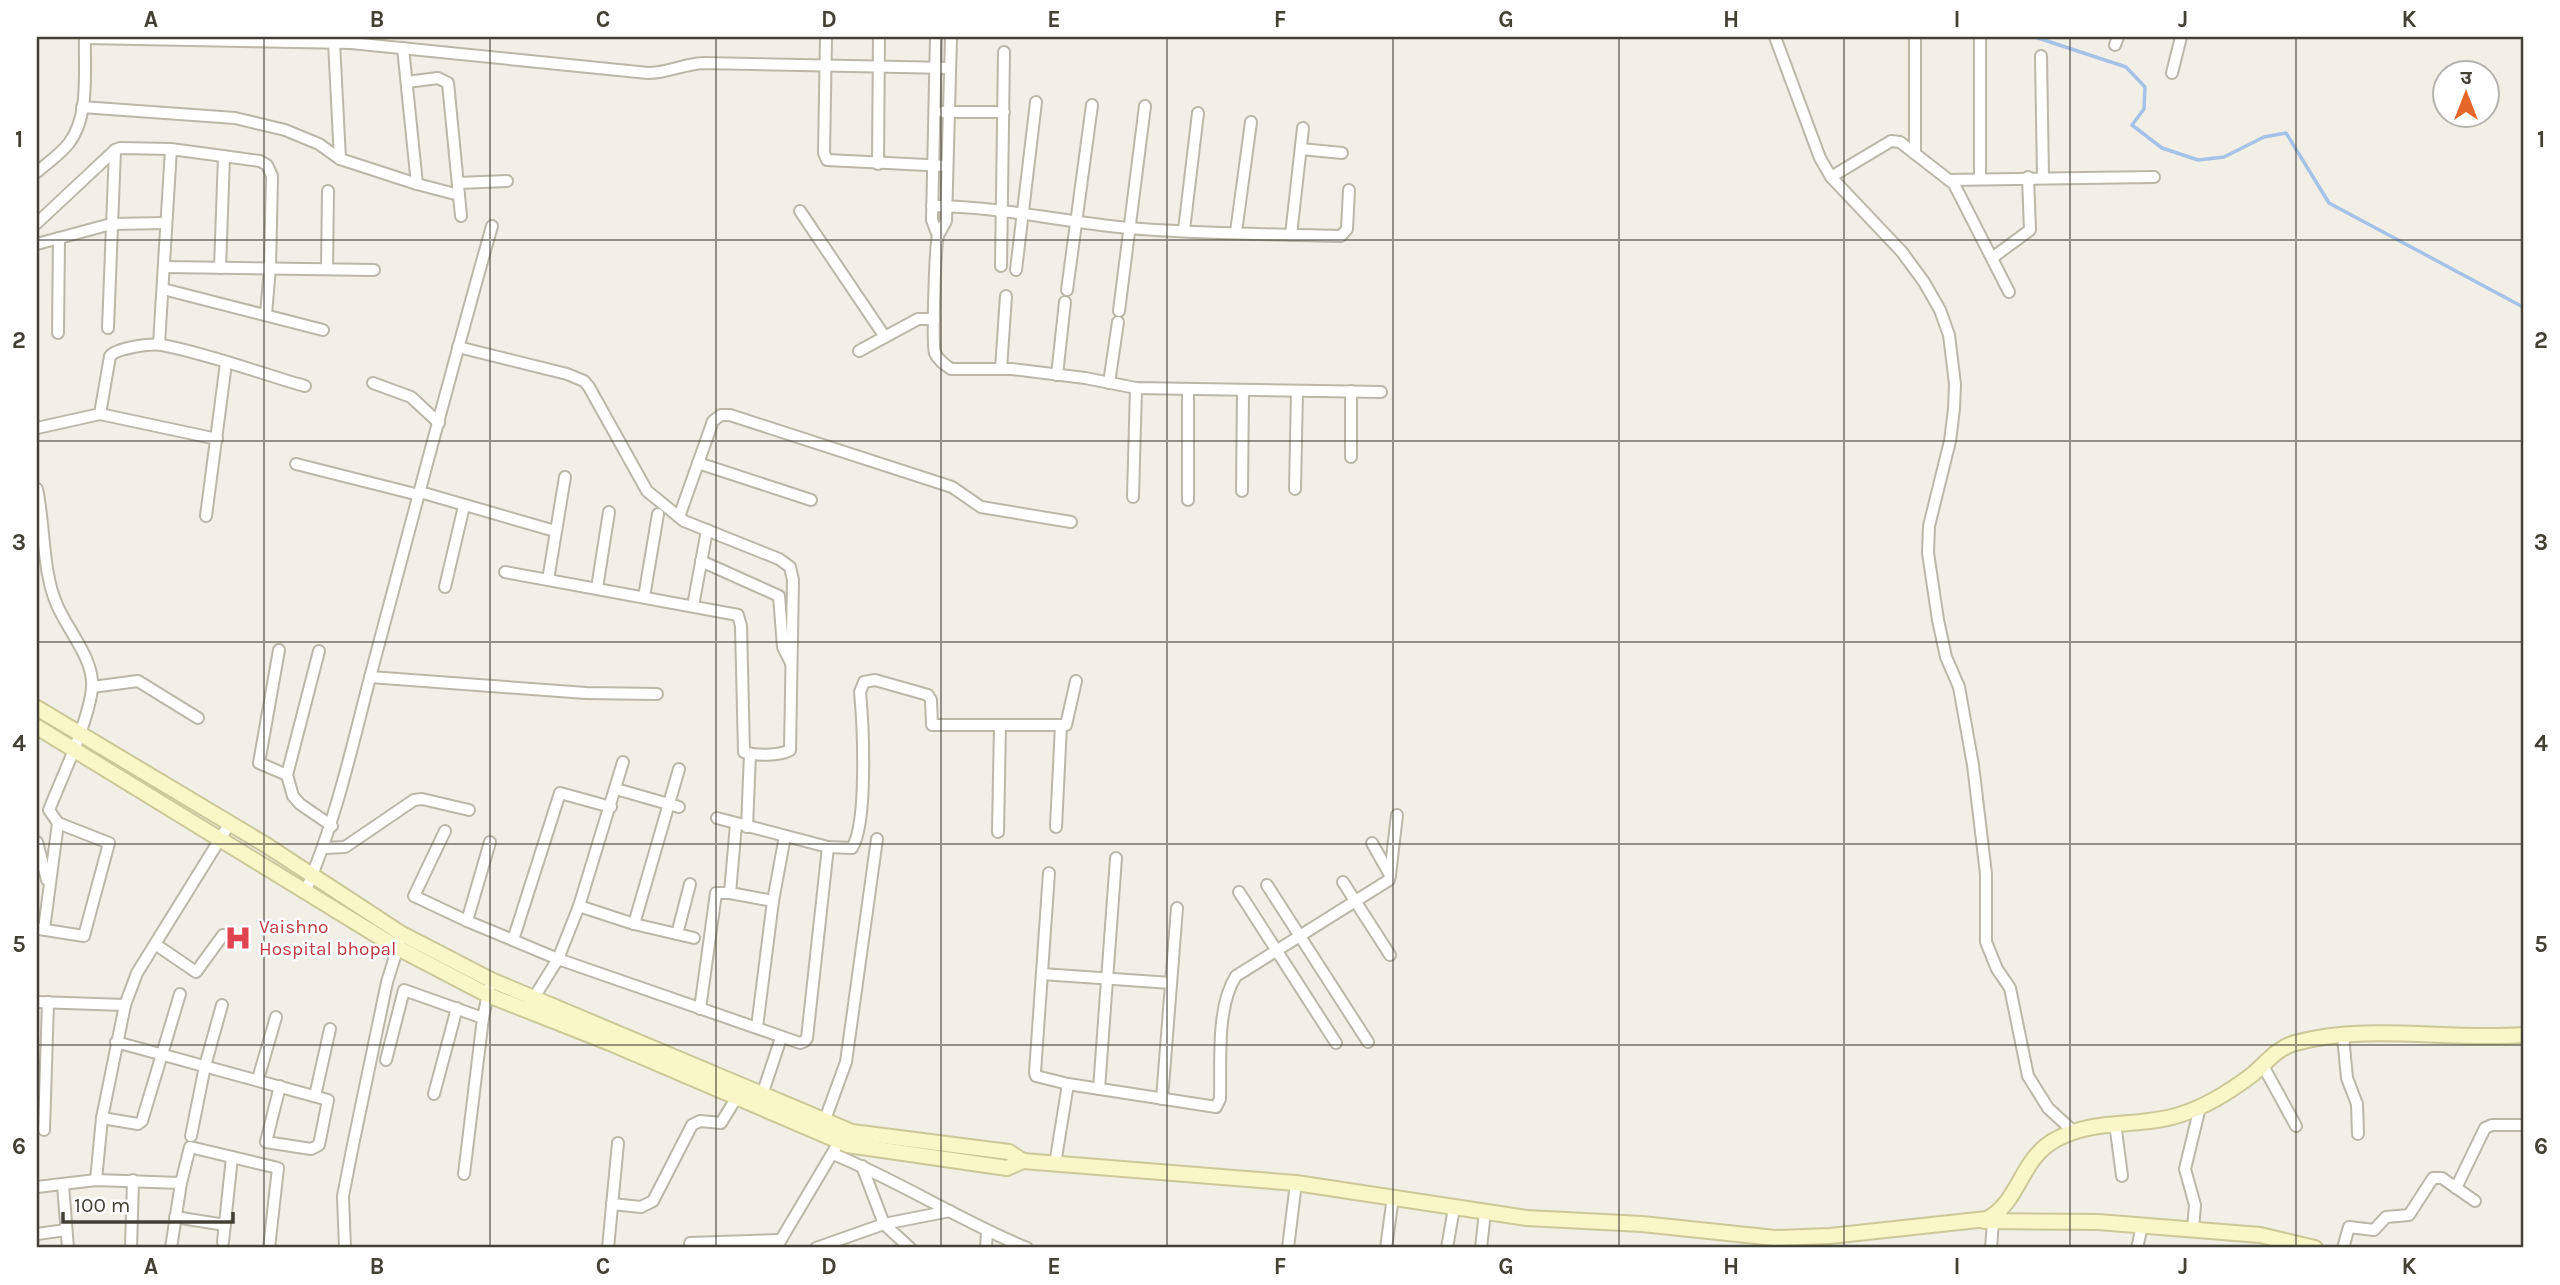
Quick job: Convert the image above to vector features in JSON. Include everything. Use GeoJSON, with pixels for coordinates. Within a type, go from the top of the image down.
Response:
{"type":"FeatureCollection","features":[{"type":"Feature","properties":{"kind":"street"},"geometry":{"type":"LineString","coordinates":[[37,172],[69,145],[76,132],[82,107],[85,37],[334,42],[648,73],[662,73],[689,64],[703,63],[950,68]]}},
{"type":"Feature","properties":{"kind":"street"},"geometry":{"type":"LineString","coordinates":[[826,37],[825,159],[831,162],[947,166]]}},
{"type":"Feature","properties":{"kind":"street"},"geometry":{"type":"LineString","coordinates":[[878,164],[879,37]]}},
{"type":"Feature","properties":{"kind":"street"},"geometry":{"type":"LineString","coordinates":[[936,37],[932,220],[938,236],[934,345],[936,355],[942,363],[951,369],[1001,369],[1136,388],[1381,392]]}},
{"type":"Feature","properties":{"kind":"street"},"geometry":{"type":"LineString","coordinates":[[938,236],[946,220],[951,37]]}},
{"type":"Feature","properties":{"kind":"street"},"geometry":{"type":"LineString","coordinates":[[1775,37],[1820,158],[1831,177],[1902,252],[1940,310],[1949,335],[1955,384],[1954,409],[1950,441],[1929,526],[1928,553],[1941,637],[1959,687],[1973,765],[1986,874],[1986,942],[1997,969],[2010,988],[2028,1076],[2048,1108],[2073,1131]]}},
{"type":"Feature","properties":{"kind":"street"},"geometry":{"type":"LineString","coordinates":[[1915,37],[1915,154]]}},
{"type":"Feature","properties":{"kind":"street"},"geometry":{"type":"LineString","coordinates":[[1980,37],[1980,179]]}},
{"type":"Feature","properties":{"kind":"street"},"geometry":{"type":"LineString","coordinates":[[2172,74],[2180,37]]}},
{"type":"Feature","properties":{"kind":"street"},"geometry":{"type":"LineString","coordinates":[[334,42],[340,159]]}},
{"type":"Feature","properties":{"kind":"street"},"geometry":{"type":"LineString","coordinates":[[403,48],[417,184]]}},
{"type":"Feature","properties":{"kind":"street"},"geometry":{"type":"LineString","coordinates":[[1001,266],[1004,52]]}},
{"type":"Feature","properties":{"kind":"street"},"geometry":{"type":"LineString","coordinates":[[2041,56],[2043,177]]}},
{"type":"Feature","properties":{"kind":"street"},"geometry":{"type":"LineString","coordinates":[[407,82],[438,78],[448,83],[461,216]]}},
{"type":"Feature","properties":{"kind":"street"},"geometry":{"type":"LineString","coordinates":[[1016,270],[1036,102]]}},
{"type":"Feature","properties":{"kind":"street"},"geometry":{"type":"LineString","coordinates":[[1067,290],[1092,105]]}},
{"type":"Feature","properties":{"kind":"street"},"geometry":{"type":"LineString","coordinates":[[1110,383],[1145,106]]}},
{"type":"Feature","properties":{"kind":"street"},"geometry":{"type":"LineString","coordinates":[[82,107],[258,122],[306,138],[340,159],[417,184],[459,189],[507,181]]}},
{"type":"Feature","properties":{"kind":"street"},"geometry":{"type":"LineString","coordinates":[[934,111],[1003,111]]}},
{"type":"Feature","properties":{"kind":"street"},"geometry":{"type":"LineString","coordinates":[[1184,230],[1198,113]]}},
{"type":"Feature","properties":{"kind":"street"},"geometry":{"type":"LineString","coordinates":[[1236,232],[1251,122]]}},
{"type":"Feature","properties":{"kind":"street"},"geometry":{"type":"LineString","coordinates":[[1291,235],[1303,128]]}},
{"type":"Feature","properties":{"kind":"street"},"geometry":{"type":"LineString","coordinates":[[1831,177],[1891,141],[1900,142],[1954,184],[2009,292]]}},
{"type":"Feature","properties":{"kind":"street"},"geometry":{"type":"LineString","coordinates":[[37,223],[120,148],[171,149],[251,158],[267,165],[272,176],[266,314]]}},
{"type":"Feature","properties":{"kind":"street"},"geometry":{"type":"LineString","coordinates":[[159,344],[171,149]]}},
{"type":"Feature","properties":{"kind":"street"},"geometry":{"type":"LineString","coordinates":[[1301,149],[1342,153]]}},
{"type":"Feature","properties":{"kind":"street"},"geometry":{"type":"LineString","coordinates":[[108,328],[115,150]]}},
{"type":"Feature","properties":{"kind":"street"},"geometry":{"type":"LineString","coordinates":[[220,268],[224,156]]}},
{"type":"Feature","properties":{"kind":"street"},"geometry":{"type":"LineString","coordinates":[[1992,258],[2030,230],[2028,177]]}},
{"type":"Feature","properties":{"kind":"street"},"geometry":{"type":"LineString","coordinates":[[1949,180],[2154,177]]}},
{"type":"Feature","properties":{"kind":"street"},"geometry":{"type":"LineString","coordinates":[[932,206],[1002,210],[1129,228],[1341,236],[1347,229],[1349,190]]}},
{"type":"Feature","properties":{"kind":"street"},"geometry":{"type":"LineString","coordinates":[[327,269],[328,191]]}},
{"type":"Feature","properties":{"kind":"street"},"geometry":{"type":"LineString","coordinates":[[800,211],[885,337]]}},
{"type":"Feature","properties":{"kind":"street"},"geometry":{"type":"LineString","coordinates":[[37,244],[111,225],[166,223]]}},
{"type":"Feature","properties":{"kind":"street"},"geometry":{"type":"LineString","coordinates":[[306,890],[332,826],[492,226]]}},
{"type":"Feature","properties":{"kind":"street"},"geometry":{"type":"LineString","coordinates":[[58,333],[59,238]]}},
{"type":"Feature","properties":{"kind":"street"},"geometry":{"type":"LineString","coordinates":[[164,267],[374,270]]}},
{"type":"Feature","properties":{"kind":"street"},"geometry":{"type":"LineString","coordinates":[[163,289],[323,330]]}},
{"type":"Feature","properties":{"kind":"street"},"geometry":{"type":"LineString","coordinates":[[1001,369],[1006,296]]}},
{"type":"Feature","properties":{"kind":"street"},"geometry":{"type":"LineString","coordinates":[[1057,375],[1066,302]]}},
{"type":"Feature","properties":{"kind":"street"},"geometry":{"type":"LineString","coordinates":[[859,351],[918,319],[934,319]]}},
{"type":"Feature","properties":{"kind":"street"},"geometry":{"type":"LineString","coordinates":[[100,414],[110,356],[114,351],[159,344],[305,386]]}},
{"type":"Feature","properties":{"kind":"street"},"geometry":{"type":"LineString","coordinates":[[458,347],[567,374],[583,381],[589,387],[642,485],[655,498],[679,517],[779,559],[790,567],[793,579],[790,750],[784,753],[747,754],[743,748],[740,619],[733,613],[505,572]]}},
{"type":"Feature","properties":{"kind":"street"},"geometry":{"type":"LineString","coordinates":[[206,516],[226,363]]}},
{"type":"Feature","properties":{"kind":"street"},"geometry":{"type":"LineString","coordinates":[[373,383],[411,397],[439,423]]}},
{"type":"Feature","properties":{"kind":"street"},"geometry":{"type":"LineString","coordinates":[[1133,496],[1136,388]]}},
{"type":"Feature","properties":{"kind":"street"},"geometry":{"type":"LineString","coordinates":[[1188,389],[1188,500]]}},
{"type":"Feature","properties":{"kind":"street"},"geometry":{"type":"LineString","coordinates":[[1242,491],[1243,390]]}},
{"type":"Feature","properties":{"kind":"street"},"geometry":{"type":"LineString","coordinates":[[1295,489],[1297,391]]}},
{"type":"Feature","properties":{"kind":"street"},"geometry":{"type":"LineString","coordinates":[[1352,391],[1352,457]]}},
{"type":"Feature","properties":{"kind":"street"},"geometry":{"type":"LineString","coordinates":[[37,428],[100,414],[217,439]]}},
{"type":"Feature","properties":{"kind":"street"},"geometry":{"type":"LineString","coordinates":[[679,517],[715,417],[730,415],[953,486],[981,507],[1070,522]]}},
{"type":"Feature","properties":{"kind":"street"},"geometry":{"type":"LineString","coordinates":[[698,463],[811,500]]}},
{"type":"Feature","properties":{"kind":"street"},"geometry":{"type":"LineString","coordinates":[[296,464],[555,531]]}},
{"type":"Feature","properties":{"kind":"street"},"geometry":{"type":"LineString","coordinates":[[548,580],[565,477]]}},
{"type":"Feature","properties":{"kind":"street"},"geometry":{"type":"LineString","coordinates":[[37,489],[50,585],[57,605],[90,668],[92,687],[87,711],[48,810],[37,816]]}},
{"type":"Feature","properties":{"kind":"street"},"geometry":{"type":"LineString","coordinates":[[445,587],[464,506]]}},
{"type":"Feature","properties":{"kind":"street"},"geometry":{"type":"LineString","coordinates":[[597,589],[609,512]]}},
{"type":"Feature","properties":{"kind":"street"},"geometry":{"type":"LineString","coordinates":[[644,597],[658,514]]}},
{"type":"Feature","properties":{"kind":"street"},"geometry":{"type":"LineString","coordinates":[[693,606],[707,530]]}},
{"type":"Feature","properties":{"kind":"street"},"geometry":{"type":"LineString","coordinates":[[701,561],[779,596],[783,647],[792,663]]}},
{"type":"Feature","properties":{"kind":"street"},"geometry":{"type":"LineString","coordinates":[[279,650],[259,763],[287,775]]}},
{"type":"Feature","properties":{"kind":"street"},"geometry":{"type":"LineString","coordinates":[[319,652],[287,775],[293,796],[300,804],[332,826]]}},
{"type":"Feature","properties":{"kind":"street"},"geometry":{"type":"LineString","coordinates":[[370,677],[586,693],[657,694]]}},
{"type":"Feature","properties":{"kind":"street"},"geometry":{"type":"LineString","coordinates":[[717,818],[828,847],[852,848],[856,838],[862,783],[860,692],[864,682],[874,680],[928,695],[931,700],[932,725],[1066,725],[1076,681]]}},
{"type":"Feature","properties":{"kind":"street"},"geometry":{"type":"LineString","coordinates":[[92,687],[138,681],[198,718]]}},
{"type":"Feature","properties":{"kind":"street"},"geometry":{"type":"LineString","coordinates":[[37,708],[313,874],[399,940],[491,980],[531,1004],[822,1128],[862,1166],[987,1232],[1027,1248]]}},
{"type":"Feature","properties":{"kind":"street"},"geometry":{"type":"LineString","coordinates":[[998,832],[1000,725]]}},
{"type":"Feature","properties":{"kind":"street"},"geometry":{"type":"LineString","coordinates":[[1056,827],[1061,725]]}},
{"type":"Feature","properties":{"kind":"street"},"geometry":{"type":"LineString","coordinates":[[37,727],[306,890],[399,940],[488,995],[531,1004]]}},
{"type":"Feature","properties":{"kind":"street"},"geometry":{"type":"LineString","coordinates":[[730,893],[750,754]]}},
{"type":"Feature","properties":{"kind":"street"},"geometry":{"type":"LineString","coordinates":[[531,1004],[558,958],[579,906],[623,762]]}},
{"type":"Feature","properties":{"kind":"street"},"geometry":{"type":"LineString","coordinates":[[634,924],[674,805],[679,769]]}},
{"type":"Feature","properties":{"kind":"street"},"geometry":{"type":"LineString","coordinates":[[615,789],[674,805]]}},
{"type":"Feature","properties":{"kind":"street"},"geometry":{"type":"LineString","coordinates":[[513,940],[560,793],[611,807]]}},
{"type":"Feature","properties":{"kind":"street"},"geometry":{"type":"LineString","coordinates":[[324,848],[345,847],[414,800],[422,799],[469,810]]}},
{"type":"Feature","properties":{"kind":"street"},"geometry":{"type":"LineString","coordinates":[[48,810],[58,823],[109,843],[84,936],[40,929],[58,823]]}},
{"type":"Feature","properties":{"kind":"street"},"geometry":{"type":"LineString","coordinates":[[1049,873],[1034,1072],[1040,1079],[1210,1107],[1219,1105],[1224,1008],[1236,976],[1384,884],[1390,875],[1397,815]]}},
{"type":"Feature","properties":{"kind":"street"},"geometry":{"type":"LineString","coordinates":[[96,1180],[102,1118],[125,1005],[137,974],[230,823]]}},
{"type":"Feature","properties":{"kind":"street"},"geometry":{"type":"LineString","coordinates":[[445,831],[414,895],[467,921],[558,958],[800,1043],[807,1038],[828,847]]}},
{"type":"Feature","properties":{"kind":"street"},"geometry":{"type":"LineString","coordinates":[[757,1027],[773,901],[785,836]]}},
{"type":"Feature","properties":{"kind":"street"},"geometry":{"type":"LineString","coordinates":[[822,1128],[846,1062],[877,839]]}},
{"type":"Feature","properties":{"kind":"street"},"geometry":{"type":"LineString","coordinates":[[37,842],[49,887]]}},
{"type":"Feature","properties":{"kind":"street"},"geometry":{"type":"LineString","coordinates":[[467,921],[490,842]]}},
{"type":"Feature","properties":{"kind":"street"},"geometry":{"type":"LineString","coordinates":[[1372,843],[1390,875]]}},
{"type":"Feature","properties":{"kind":"street"},"geometry":{"type":"LineString","coordinates":[[1099,1089],[1116,858]]}},
{"type":"Feature","properties":{"kind":"street"},"geometry":{"type":"LineString","coordinates":[[1343,883],[1390,955]]}},
{"type":"Feature","properties":{"kind":"street"},"geometry":{"type":"LineString","coordinates":[[677,934],[690,884]]}},
{"type":"Feature","properties":{"kind":"street"},"geometry":{"type":"LineString","coordinates":[[1267,885],[1368,1042]]}},
{"type":"Feature","properties":{"kind":"street"},"geometry":{"type":"LineString","coordinates":[[1239,892],[1336,1043]]}},
{"type":"Feature","properties":{"kind":"street"},"geometry":{"type":"LineString","coordinates":[[700,1009],[716,893],[773,901]]}},
{"type":"Feature","properties":{"kind":"street"},"geometry":{"type":"LineString","coordinates":[[579,906],[634,924],[694,938]]}},
{"type":"Feature","properties":{"kind":"street"},"geometry":{"type":"LineString","coordinates":[[1162,1099],[1177,908]]}},
{"type":"Feature","properties":{"kind":"street"},"geometry":{"type":"LineString","coordinates":[[155,944],[196,972],[223,935]]}},
{"type":"Feature","properties":{"kind":"street"},"geometry":{"type":"LineString","coordinates":[[345,1248],[343,1196],[399,940]]}},
{"type":"Feature","properties":{"kind":"street"},"geometry":{"type":"LineString","coordinates":[[1042,974],[1171,983]]}},
{"type":"Feature","properties":{"kind":"street"},"geometry":{"type":"LineString","coordinates":[[464,1174],[483,1017],[491,980]]}},
{"type":"Feature","properties":{"kind":"street"},"geometry":{"type":"LineString","coordinates":[[386,1060],[404,990],[483,1017]]}},
{"type":"Feature","properties":{"kind":"street"},"geometry":{"type":"LineString","coordinates":[[102,1118],[138,1124],[142,1121],[180,993]]}},
{"type":"Feature","properties":{"kind":"street"},"geometry":{"type":"LineString","coordinates":[[44,1130],[42,1002],[125,1005]]}},
{"type":"Feature","properties":{"kind":"street"},"geometry":{"type":"LineString","coordinates":[[191,1136],[205,1066],[222,1005]]}},
{"type":"Feature","properties":{"kind":"street"},"geometry":{"type":"LineString","coordinates":[[434,1094],[457,1008]]}},
{"type":"Feature","properties":{"kind":"street"},"geometry":{"type":"LineString","coordinates":[[258,1079],[276,1017]]}},
{"type":"Feature","properties":{"kind":"street"},"geometry":{"type":"LineString","coordinates":[[315,1096],[330,1029]]}},
{"type":"Feature","properties":{"kind":"street"},"geometry":{"type":"LineString","coordinates":[[838,1141],[848,1145],[1007,1168],[1023,1161],[1296,1183],[1527,1218],[1642,1224],[1775,1238],[1830,1236],[1987,1219],[2007,1205],[2029,1163],[2053,1141],[2073,1131],[2115,1123],[2161,1120],[2200,1107],[2221,1096],[2274,1054],[2296,1043],[2360,1034],[2502,1037],[2523,1035]]}},
{"type":"Feature","properties":{"kind":"street"},"geometry":{"type":"LineString","coordinates":[[2343,1035],[2347,1078],[2357,1104],[2358,1134]]}},
{"type":"Feature","properties":{"kind":"street"},"geometry":{"type":"LineString","coordinates":[[760,1100],[781,1038]]}},
{"type":"Feature","properties":{"kind":"street"},"geometry":{"type":"LineString","coordinates":[[116,1042],[258,1079],[328,1100],[319,1145],[311,1149],[266,1142],[280,1086]]}},
{"type":"Feature","properties":{"kind":"street"},"geometry":{"type":"LineString","coordinates":[[2262,1064],[2295,1126]]}},
{"type":"Feature","properties":{"kind":"street"},"geometry":{"type":"LineString","coordinates":[[1055,1164],[1068,1084]]}},
{"type":"Feature","properties":{"kind":"street"},"geometry":{"type":"LineString","coordinates":[[612,1204],[641,1208],[650,1205],[692,1125],[699,1121],[721,1123],[740,1092]]}},
{"type":"Feature","properties":{"kind":"street"},"geometry":{"type":"LineString","coordinates":[[2193,1230],[2195,1205],[2185,1169],[2200,1107]]}},
{"type":"Feature","properties":{"kind":"street"},"geometry":{"type":"LineString","coordinates":[[2115,1123],[2122,1176]]}},
{"type":"Feature","properties":{"kind":"street"},"geometry":{"type":"LineString","coordinates":[[2456,1188],[2486,1128],[2492,1125],[2523,1125]]}},
{"type":"Feature","properties":{"kind":"street"},"geometry":{"type":"LineString","coordinates":[[690,1243],[779,1244],[838,1141]]}},
{"type":"Feature","properties":{"kind":"street"},"geometry":{"type":"LineString","coordinates":[[608,1248],[618,1143]]}},
{"type":"Feature","properties":{"kind":"street"},"geometry":{"type":"LineString","coordinates":[[171,1248],[181,1183],[190,1147],[275,1166],[279,1171],[269,1248]]}},
{"type":"Feature","properties":{"kind":"street"},"geometry":{"type":"LineString","coordinates":[[223,1242],[232,1157]]}},
{"type":"Feature","properties":{"kind":"street"},"geometry":{"type":"LineString","coordinates":[[862,1166],[884,1224],[910,1248]]}},
{"type":"Feature","properties":{"kind":"street"},"geometry":{"type":"LineString","coordinates":[[2343,1248],[2349,1227],[2374,1230],[2386,1217],[2409,1215],[2433,1178],[2442,1178],[2474,1201]]}},
{"type":"Feature","properties":{"kind":"street"},"geometry":{"type":"LineString","coordinates":[[37,1187],[96,1180],[181,1183]]}},
{"type":"Feature","properties":{"kind":"street"},"geometry":{"type":"LineString","coordinates":[[131,1248],[132,1180]]}},
{"type":"Feature","properties":{"kind":"street"},"geometry":{"type":"LineString","coordinates":[[1289,1248],[1296,1183]]}},
{"type":"Feature","properties":{"kind":"street"},"geometry":{"type":"LineString","coordinates":[[63,1185],[68,1248]]}},
{"type":"Feature","properties":{"kind":"street"},"geometry":{"type":"LineString","coordinates":[[1386,1248],[1393,1197]]}},
{"type":"Feature","properties":{"kind":"street"},"geometry":{"type":"LineString","coordinates":[[1447,1248],[1454,1208]]}},
{"type":"Feature","properties":{"kind":"street"},"geometry":{"type":"LineString","coordinates":[[816,1248],[884,1224],[950,1211]]}},
{"type":"Feature","properties":{"kind":"street"},"geometry":{"type":"LineString","coordinates":[[1481,1248],[1485,1212]]}},
{"type":"Feature","properties":{"kind":"street"},"geometry":{"type":"LineString","coordinates":[[176,1217],[225,1225]]}},
{"type":"Feature","properties":{"kind":"street"},"geometry":{"type":"LineString","coordinates":[[1972,1221],[2098,1222],[2260,1235],[2293,1245],[2315,1248]]}},
{"type":"Feature","properties":{"kind":"street"},"geometry":{"type":"LineString","coordinates":[[1991,1248],[1993,1222]]}},
{"type":"Feature","properties":{"kind":"street"},"geometry":{"type":"LineString","coordinates":[[2137,1248],[2142,1226]]}},
{"type":"Feature","properties":{"kind":"street"},"geometry":{"type":"LineString","coordinates":[[37,1234],[66,1230]]}},
{"type":"Feature","properties":{"kind":"street"},"geometry":{"type":"LineString","coordinates":[[986,1248],[987,1232]]}},
{"type":"Feature","properties":{"kind":"street"},"geometry":{"type":"LineString","coordinates":[[1820,1248],[1830,1236]]}},
{"type":"Feature","properties":{"kind":"waterway"},"geometry":{"type":"LineString","coordinates":[[2035,37],[2126,67],[2145,87],[2144,109],[2132,125],[2162,148],[2198,160],[2224,157],[2264,137],[2286,133],[2329,203],[2523,307]]}},
{"type":"Feature","properties":{"kind":"place","name":"Vaishno Hospital bhopal"},"geometry":{"type":"Point","coordinates":[238,938]}}]}
